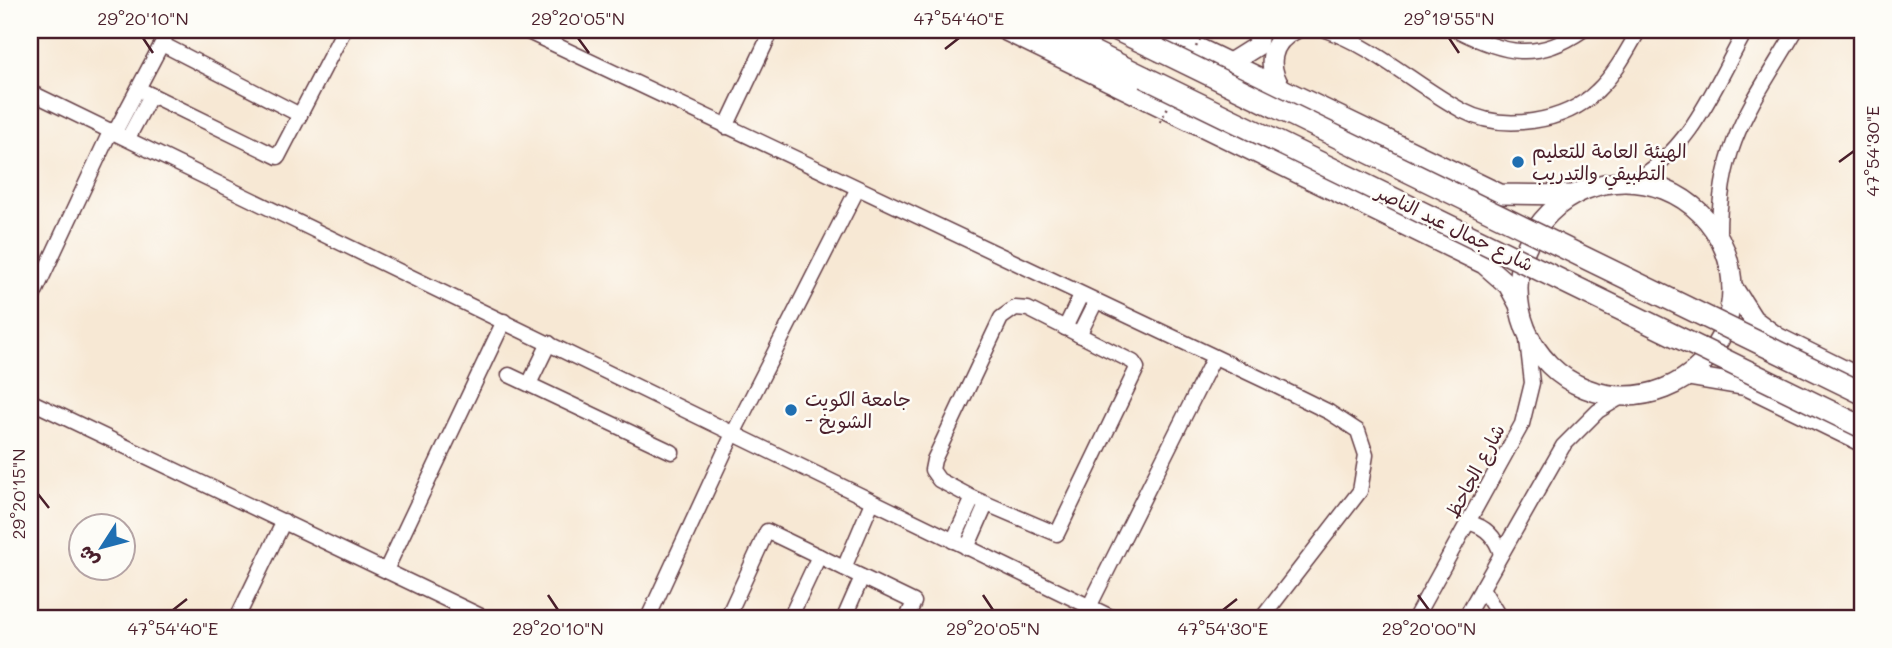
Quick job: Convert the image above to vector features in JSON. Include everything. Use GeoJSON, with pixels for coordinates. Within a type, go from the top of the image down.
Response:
{"type":"FeatureCollection","features":[{"type":"Feature","properties":{"kind":"highway","name":"شارع جمال عبد الناصر"},"geometry":{"type":"LineString","coordinates":[[1048,30],[1862,427]]}},
{"type":"Feature","properties":{"kind":"highway","name":"شارع جمال عبد الناصر"},"geometry":{"type":"LineString","coordinates":[[1117,30],[1862,393]]}},
{"type":"Feature","properties":{"kind":"main road"},"geometry":{"type":"LineString","coordinates":[[1004,30],[1484,264],[1508,285],[1518,303],[1526,331],[1540,355],[1560,375],[1585,388],[1623,396],[1665,389],[1688,376],[1701,365],[1720,338],[1731,307],[1732,286],[1728,261],[1719,237],[1703,216],[1684,200],[1652,185],[1633,181],[1598,184],[1572,195],[1546,214],[1528,240],[1518,271],[1518,303]]}},
{"type":"Feature","properties":{"kind":"main road"},"geometry":{"type":"LineString","coordinates":[[1161,30],[1500,194],[1572,195]]}},
{"type":"Feature","properties":{"kind":"main road"},"geometry":{"type":"LineString","coordinates":[[1230,63],[1257,46],[1259,30]]}},
{"type":"Feature","properties":{"kind":"main road"},"geometry":{"type":"LineString","coordinates":[[1281,88],[1272,70],[1273,50],[1283,36],[1294,30]]}},
{"type":"Feature","properties":{"kind":"main road"},"geometry":{"type":"LineString","coordinates":[[1732,286],[1753,319],[1777,337],[1862,379]]}},
{"type":"Feature","properties":{"kind":"main road"},"geometry":{"type":"LineString","coordinates":[[1688,376],[1747,386],[1862,442]]}},
{"type":"Feature","properties":{"kind":"street"},"geometry":{"type":"LineString","coordinates":[[30,303],[118,134],[145,92],[169,30]]}},
{"type":"Feature","properties":{"kind":"street"},"geometry":{"type":"LineString","coordinates":[[523,30],[1329,412],[1358,431],[1366,455],[1360,491],[1263,618]]}},
{"type":"Feature","properties":{"kind":"street"},"geometry":{"type":"LineString","coordinates":[[726,127],[772,30]]}},
{"type":"Feature","properties":{"kind":"street"},"geometry":{"type":"LineString","coordinates":[[1325,30],[1406,74],[1465,112],[1519,122],[1548,118],[1572,109],[1596,93],[1614,72],[1639,30]]}},
{"type":"Feature","properties":{"kind":"street"},"geometry":{"type":"LineString","coordinates":[[1457,30],[1487,45],[1534,52],[1560,44],[1583,30]]}},
{"type":"Feature","properties":{"kind":"street"},"geometry":{"type":"LineString","coordinates":[[1633,181],[1663,164],[1683,141],[1746,30]]}},
{"type":"Feature","properties":{"kind":"street"},"geometry":{"type":"LineString","coordinates":[[1719,237],[1721,187],[1732,139],[1796,30]]}},
{"type":"Feature","properties":{"kind":"street"},"geometry":{"type":"LineString","coordinates":[[145,92],[278,157],[341,31]]}},
{"type":"Feature","properties":{"kind":"street"},"geometry":{"type":"LineString","coordinates":[[162,44],[300,115]]}},
{"type":"Feature","properties":{"kind":"street"},"geometry":{"type":"LineString","coordinates":[[30,92],[549,343],[732,436],[1113,618]]}},
{"type":"Feature","properties":{"kind":"street"},"geometry":{"type":"LineString","coordinates":[[648,618],[732,436],[857,190]]}},
{"type":"Feature","properties":{"kind":"street"},"geometry":{"type":"LineString","coordinates":[[1065,328],[1081,295]]}},
{"type":"Feature","properties":{"kind":"street"},"geometry":{"type":"LineString","coordinates":[[1079,335],[1096,301]]}},
{"type":"Feature","properties":{"kind":"street"},"geometry":{"type":"LineString","coordinates":[[1015,308],[1028,309],[1065,328],[1133,362],[1137,368],[1061,531],[1052,535],[979,502],[939,480],[932,470],[934,460],[1002,318],[1015,308]]}},
{"type":"Feature","properties":{"kind":"street"},"geometry":{"type":"LineString","coordinates":[[386,570],[504,321]]}},
{"type":"Feature","properties":{"kind":"street","name":"شارع الجاحظ"},"geometry":{"type":"LineString","coordinates":[[1416,618],[1516,438],[1528,408],[1532,383],[1526,331]]}},
{"type":"Feature","properties":{"kind":"street"},"geometry":{"type":"LineString","coordinates":[[530,384],[549,343]]}},
{"type":"Feature","properties":{"kind":"street"},"geometry":{"type":"LineString","coordinates":[[1089,607],[1214,357]]}},
{"type":"Feature","properties":{"kind":"street"},"geometry":{"type":"LineString","coordinates":[[509,375],[673,452]]}},
{"type":"Feature","properties":{"kind":"street"},"geometry":{"type":"LineString","coordinates":[[1465,618],[1563,446],[1592,416],[1623,396]]}},
{"type":"Feature","properties":{"kind":"street"},"geometry":{"type":"LineString","coordinates":[[30,401],[485,618]]}},
{"type":"Feature","properties":{"kind":"street"},"geometry":{"type":"LineString","coordinates":[[844,568],[872,502]]}},
{"type":"Feature","properties":{"kind":"street"},"geometry":{"type":"LineString","coordinates":[[960,545],[979,502]]}},
{"type":"Feature","properties":{"kind":"street"},"geometry":{"type":"LineString","coordinates":[[237,618],[284,520]]}},
{"type":"Feature","properties":{"kind":"street"},"geometry":{"type":"LineString","coordinates":[[1470,523],[1480,525],[1491,534],[1501,554]]}},
{"type":"Feature","properties":{"kind":"street"},"geometry":{"type":"LineString","coordinates":[[727,618],[767,531],[914,602],[907,618]]}},
{"type":"Feature","properties":{"kind":"street"},"geometry":{"type":"LineString","coordinates":[[790,618],[819,556]]}},
{"type":"Feature","properties":{"kind":"street"},"geometry":{"type":"LineString","coordinates":[[844,618],[862,577]]}},
{"type":"Feature","properties":{"kind":"street"},"geometry":{"type":"LineString","coordinates":[[1482,588],[1500,618]]}},
{"type":"Feature","properties":{"kind":"place","name":"الهيئة العامة للتعليم التطبيقي والتدريب"},"geometry":{"type":"Point","coordinates":[1518,162]}},
{"type":"Feature","properties":{"kind":"place","name":"جامعة الكويت - الشويخ"},"geometry":{"type":"Point","coordinates":[791,410]}}]}
